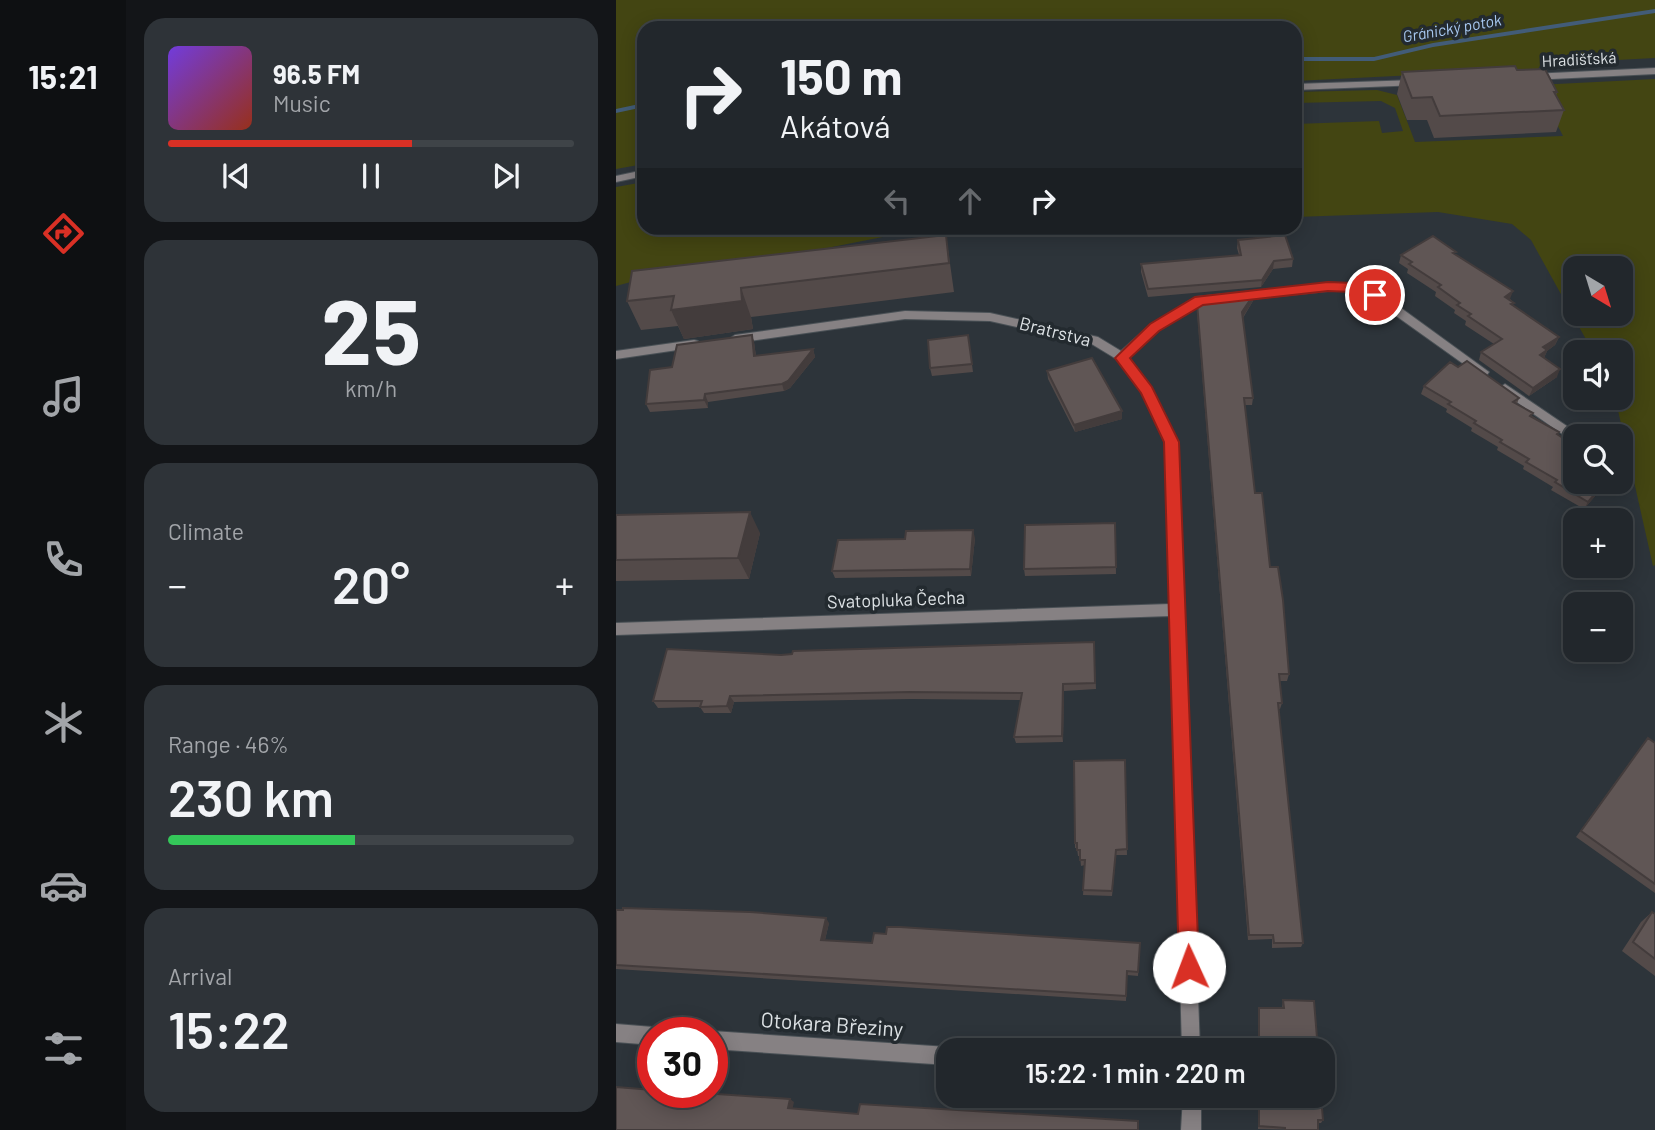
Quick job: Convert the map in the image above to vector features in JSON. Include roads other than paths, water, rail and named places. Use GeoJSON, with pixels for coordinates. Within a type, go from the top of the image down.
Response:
{"type":"FeatureCollection","features":[{"type":"Feature","properties":{"kind":"street","name":"Hradišťská"},"geometry":{"type":"LineString","coordinates":[[1516,78],[1655,71]]}},
{"type":"Feature","properties":{"kind":"street"},"geometry":{"type":"LineString","coordinates":[[1302,87],[1421,83]]}},
{"type":"Feature","properties":{"kind":"street"},"geometry":{"type":"LineString","coordinates":[[616,178],[637,174]]}},
{"type":"Feature","properties":{"kind":"street"},"geometry":{"type":"LineString","coordinates":[[1122,358],[1155,327],[1200,300],[1328,286],[1353,288],[1375,295],[1563,429]]}},
{"type":"Feature","properties":{"kind":"street","name":"Bratrstva"},"geometry":{"type":"LineString","coordinates":[[726,340],[905,315],[990,317],[1094,340],[1122,358],[1147,391],[1172,442],[1191,1038]]}},
{"type":"Feature","properties":{"kind":"street"},"geometry":{"type":"LineString","coordinates":[[616,355],[712,342]]}},
{"type":"Feature","properties":{"kind":"street","name":"Svatopluka Čecha"},"geometry":{"type":"LineString","coordinates":[[616,629],[1177,610]]}},
{"type":"Feature","properties":{"kind":"street"},"geometry":{"type":"LineString","coordinates":[[616,1033],[637,1035]]}},
{"type":"Feature","properties":{"kind":"street","name":"Otokara Březiny"},"geometry":{"type":"LineString","coordinates":[[728,1041],[936,1055]]}},
{"type":"Feature","properties":{"kind":"street"},"geometry":{"type":"LineString","coordinates":[[1191,1130],[1192,1108]]}},
{"type":"Feature","properties":{"kind":"waterway","name":"Gránický potok"},"geometry":{"type":"LineString","coordinates":[[1302,59],[1374,59],[1433,45],[1655,11]]}},
{"type":"Feature","properties":{"kind":"waterway","name":"Gránický potok"},"geometry":{"type":"LineString","coordinates":[[616,111],[637,106]]}}]}
